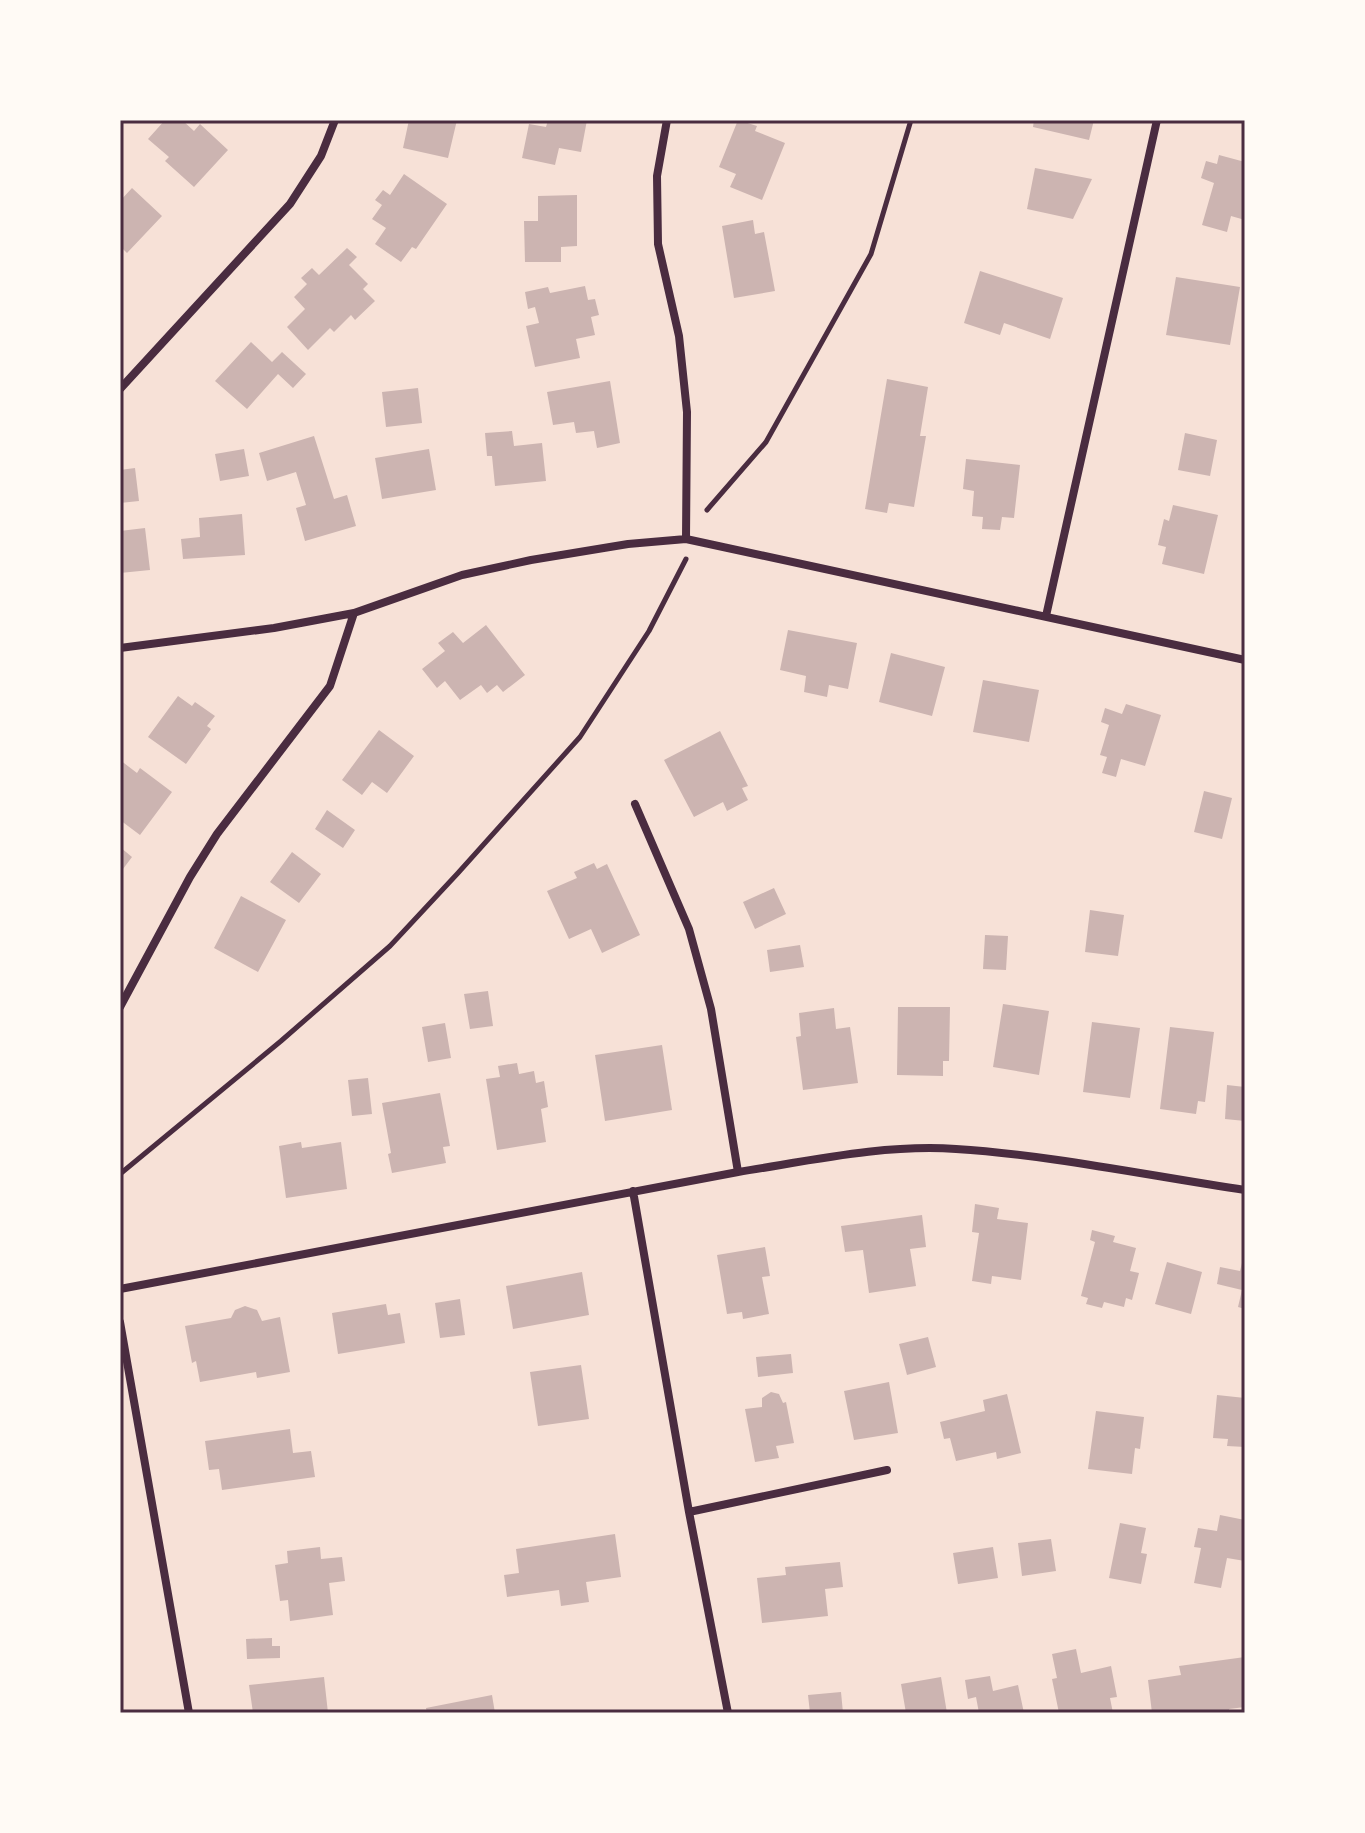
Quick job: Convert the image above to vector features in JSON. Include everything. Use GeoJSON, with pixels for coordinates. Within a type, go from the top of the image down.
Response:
{"type":"FeatureCollection","features":[{"type":"Feature","properties":{"kind":"street"},"geometry":{"type":"LineString","coordinates":[[120,389],[290,204],[321,156],[335,120]]}},
{"type":"Feature","properties":{"kind":"street"},"geometry":{"type":"LineString","coordinates":[[667,120],[657,176],[658,244],[679,336],[687,412],[691,540]]}},
{"type":"Feature","properties":{"kind":"street"},"geometry":{"type":"LineString","coordinates":[[1046,616],[1157,120]]}},
{"type":"Feature","properties":{"kind":"street"},"geometry":{"type":"LineString","coordinates":[[120,648],[274,628],[354,613],[462,575],[531,560],[628,544],[691,540],[1245,660]]}},
{"type":"Feature","properties":{"kind":"street"},"geometry":{"type":"LineString","coordinates":[[120,1007],[190,877],[217,834],[330,686],[354,613]]}},
{"type":"Feature","properties":{"kind":"street"},"geometry":{"type":"LineString","coordinates":[[635,804],[689,929],[711,1009],[738,1172]]}},
{"type":"Feature","properties":{"kind":"street"},"geometry":{"type":"LineString","coordinates":[[120,1289],[738,1172],[897,1150],[954,1149],[1245,1190]]}},
{"type":"Feature","properties":{"kind":"street"},"geometry":{"type":"LineString","coordinates":[[633,1191],[728,1713]]}},
{"type":"Feature","properties":{"kind":"street"},"geometry":{"type":"LineString","coordinates":[[120,1322],[189,1713]]}},
{"type":"Feature","properties":{"kind":"street"},"geometry":{"type":"LineString","coordinates":[[689,1512],[887,1470]]}},
{"type":"Feature","properties":{"kind":"path"},"geometry":{"type":"LineString","coordinates":[[120,1174],[390,946],[580,737],[649,631],[708,507],[766,442],[871,254],[911,120]]}},
{"type":"Feature","properties":{"kind":"building"},"geometry":{"type":"Polygon","coordinates":[[[165,120],[182,120],[194,131],[200,124],[228,150],[194,187],[165,161],[169,157],[148,139],[165,120]]]}},
{"type":"Feature","properties":{"kind":"building"},"geometry":{"type":"Polygon","coordinates":[[[409,120],[457,120],[448,158],[403,148],[409,120]]]}},
{"type":"Feature","properties":{"kind":"building"},"geometry":{"type":"Polygon","coordinates":[[[548,120],[587,120],[581,152],[559,148],[555,165],[522,158],[529,124],[546,127],[548,120]]]}},
{"type":"Feature","properties":{"kind":"building"},"geometry":{"type":"Polygon","coordinates":[[[738,120],[757,126],[755,131],[785,143],[762,200],[730,187],[736,174],[719,167],[738,120]]]}},
{"type":"Feature","properties":{"kind":"building"},"geometry":{"type":"Polygon","coordinates":[[[1034,120],[1094,120],[1089,140],[1033,127],[1034,120]]]}},
{"type":"Feature","properties":{"kind":"building"},"geometry":{"type":"Polygon","coordinates":[[[1219,155],[1245,162],[1245,220],[1231,216],[1227,232],[1202,225],[1214,183],[1201,178],[1206,161],[1217,164],[1219,155]]]}},
{"type":"Feature","properties":{"kind":"building"},"geometry":{"type":"Polygon","coordinates":[[[1035,168],[1092,179],[1073,219],[1027,209],[1035,168]]]}},
{"type":"Feature","properties":{"kind":"building"},"geometry":{"type":"Polygon","coordinates":[[[404,174],[447,204],[416,249],[412,247],[401,262],[375,244],[386,228],[372,219],[382,205],[375,200],[383,190],[390,195],[404,174]]]}},
{"type":"Feature","properties":{"kind":"building"},"geometry":{"type":"Polygon","coordinates":[[[132,188],[162,216],[127,253],[120,246],[120,201],[132,188]]]}},
{"type":"Feature","properties":{"kind":"building"},"geometry":{"type":"Polygon","coordinates":[[[577,195],[577,246],[561,247],[561,262],[525,262],[524,221],[538,221],[538,196],[577,195]]]}},
{"type":"Feature","properties":{"kind":"building"},"geometry":{"type":"Polygon","coordinates":[[[753,220],[755,234],[764,232],[775,291],[734,298],[722,226],[753,220]]]}},
{"type":"Feature","properties":{"kind":"building"},"geometry":{"type":"Polygon","coordinates":[[[347,248],[357,257],[349,265],[368,284],[363,289],[375,301],[355,320],[351,315],[334,332],[330,328],[308,350],[287,327],[305,309],[294,297],[307,284],[301,278],[312,268],[319,275],[347,248]]]}},
{"type":"Feature","properties":{"kind":"building"},"geometry":{"type":"Polygon","coordinates":[[[980,271],[1063,298],[1050,339],[1004,323],[1000,335],[964,323],[980,271]]]}},
{"type":"Feature","properties":{"kind":"building"},"geometry":{"type":"Polygon","coordinates":[[[1176,277],[1240,287],[1230,345],[1166,335],[1176,277]]]}},
{"type":"Feature","properties":{"kind":"building"},"geometry":{"type":"Polygon","coordinates":[[[585,286],[588,300],[595,299],[599,315],[591,317],[595,335],[576,339],[580,358],[535,367],[526,326],[539,323],[535,307],[528,309],[525,292],[548,287],[550,293],[585,286]]]}},
{"type":"Feature","properties":{"kind":"building"},"geometry":{"type":"Polygon","coordinates":[[[251,342],[272,362],[282,352],[306,374],[293,388],[278,374],[247,409],[215,381],[251,342]]]}},
{"type":"Feature","properties":{"kind":"building"},"geometry":{"type":"Polygon","coordinates":[[[887,379],[928,387],[920,436],[926,436],[914,507],[889,503],[887,513],[865,509],[887,379]]]}},
{"type":"Feature","properties":{"kind":"building"},"geometry":{"type":"Polygon","coordinates":[[[610,381],[620,443],[597,448],[594,431],[576,433],[574,422],[553,425],[547,392],[610,381]]]}},
{"type":"Feature","properties":{"kind":"building"},"geometry":{"type":"Polygon","coordinates":[[[418,388],[422,423],[386,427],[382,392],[418,388]]]}},
{"type":"Feature","properties":{"kind":"building"},"geometry":{"type":"Polygon","coordinates":[[[512,431],[514,446],[542,443],[546,481],[495,486],[492,456],[487,456],[485,433],[512,431]]]}},
{"type":"Feature","properties":{"kind":"building"},"geometry":{"type":"Polygon","coordinates":[[[1185,433],[1217,440],[1210,476],[1178,470],[1185,433]]]}},
{"type":"Feature","properties":{"kind":"building"},"geometry":{"type":"Polygon","coordinates":[[[314,436],[334,499],[347,495],[356,526],[305,541],[296,508],[306,505],[296,472],[267,481],[259,453],[314,436]]]}},
{"type":"Feature","properties":{"kind":"building"},"geometry":{"type":"Polygon","coordinates":[[[244,449],[249,476],[220,481],[215,454],[244,449]]]}},
{"type":"Feature","properties":{"kind":"building"},"geometry":{"type":"Polygon","coordinates":[[[429,449],[436,490],[382,499],[375,458],[429,449]]]}},
{"type":"Feature","properties":{"kind":"building"},"geometry":{"type":"Polygon","coordinates":[[[966,459],[1020,465],[1014,518],[1002,517],[1000,530],[982,529],[983,517],[972,516],[974,491],[963,489],[966,459]]]}},
{"type":"Feature","properties":{"kind":"building"},"geometry":{"type":"Polygon","coordinates":[[[135,468],[139,501],[120,503],[120,470],[135,468]]]}},
{"type":"Feature","properties":{"kind":"building"},"geometry":{"type":"Polygon","coordinates":[[[1173,505],[1218,515],[1204,574],[1162,564],[1166,547],[1158,545],[1164,519],[1169,521],[1173,505]]]}},
{"type":"Feature","properties":{"kind":"building"},"geometry":{"type":"Polygon","coordinates":[[[242,514],[245,555],[183,559],[181,539],[200,537],[199,518],[242,514]]]}},
{"type":"Feature","properties":{"kind":"building"},"geometry":{"type":"Polygon","coordinates":[[[145,528],[150,570],[120,573],[120,531],[145,528]]]}},
{"type":"Feature","properties":{"kind":"building"},"geometry":{"type":"Polygon","coordinates":[[[486,625],[525,675],[503,692],[497,685],[487,693],[481,685],[460,700],[445,681],[437,688],[422,669],[445,651],[438,643],[453,632],[463,643],[486,625]]]}},
{"type":"Feature","properties":{"kind":"building"},"geometry":{"type":"Polygon","coordinates":[[[788,630],[857,643],[848,689],[829,685],[827,697],[804,692],[806,676],[780,670],[788,630]]]}},
{"type":"Feature","properties":{"kind":"building"},"geometry":{"type":"Polygon","coordinates":[[[891,653],[945,667],[932,716],[879,702],[891,653]]]}},
{"type":"Feature","properties":{"kind":"building"},"geometry":{"type":"Polygon","coordinates":[[[983,680],[1039,690],[1029,742],[973,732],[983,680]]]}},
{"type":"Feature","properties":{"kind":"building"},"geometry":{"type":"Polygon","coordinates":[[[178,696],[192,706],[195,702],[215,716],[207,726],[211,729],[186,764],[148,737],[178,696]]]}},
{"type":"Feature","properties":{"kind":"building"},"geometry":{"type":"Polygon","coordinates":[[[1126,704],[1161,715],[1145,766],[1121,759],[1116,777],[1102,773],[1107,757],[1100,755],[1109,725],[1101,722],[1105,708],[1122,714],[1126,704]]]}},
{"type":"Feature","properties":{"kind":"building"},"geometry":{"type":"Polygon","coordinates":[[[379,730],[414,756],[387,793],[372,782],[362,795],[342,780],[379,730]]]}},
{"type":"Feature","properties":{"kind":"building"},"geometry":{"type":"Polygon","coordinates":[[[720,731],[748,786],[742,788],[748,800],[727,811],[723,802],[694,817],[664,760],[720,731]]]}},
{"type":"Feature","properties":{"kind":"building"},"geometry":{"type":"Polygon","coordinates":[[[120,760],[137,773],[140,768],[172,792],[140,835],[120,820],[120,760]]]}},
{"type":"Feature","properties":{"kind":"building"},"geometry":{"type":"Polygon","coordinates":[[[1204,791],[1232,798],[1222,839],[1194,832],[1204,791]]]}},
{"type":"Feature","properties":{"kind":"building"},"geometry":{"type":"Polygon","coordinates":[[[327,810],[355,830],[343,848],[315,829],[327,810]]]}},
{"type":"Feature","properties":{"kind":"building"},"geometry":{"type":"Polygon","coordinates":[[[120,847],[132,857],[120,873],[120,847]]]}},
{"type":"Feature","properties":{"kind":"building"},"geometry":{"type":"Polygon","coordinates":[[[292,852],[321,874],[299,903],[270,882],[292,852]]]}},
{"type":"Feature","properties":{"kind":"building"},"geometry":{"type":"Polygon","coordinates":[[[594,863],[597,869],[607,864],[640,935],[602,953],[591,929],[569,939],[547,891],[577,878],[574,872],[594,863]]]}},
{"type":"Feature","properties":{"kind":"building"},"geometry":{"type":"Polygon","coordinates":[[[774,888],[786,914],[755,929],[743,902],[774,888]]]}},
{"type":"Feature","properties":{"kind":"building"},"geometry":{"type":"Polygon","coordinates":[[[241,896],[286,920],[258,972],[214,948],[241,896]]]}},
{"type":"Feature","properties":{"kind":"building"},"geometry":{"type":"Polygon","coordinates":[[[1090,910],[1124,915],[1118,956],[1085,952],[1090,910]]]}},
{"type":"Feature","properties":{"kind":"building"},"geometry":{"type":"Polygon","coordinates":[[[985,935],[1008,936],[1006,970],[983,969],[985,935]]]}},
{"type":"Feature","properties":{"kind":"building"},"geometry":{"type":"Polygon","coordinates":[[[800,945],[804,967],[770,972],[767,950],[800,945]]]}},
{"type":"Feature","properties":{"kind":"building"},"geometry":{"type":"Polygon","coordinates":[[[488,991],[493,1026],[470,1029],[464,994],[488,991]]]}},
{"type":"Feature","properties":{"kind":"building"},"geometry":{"type":"Polygon","coordinates":[[[1003,1004],[1049,1011],[1039,1075],[993,1067],[1003,1004]]]}},
{"type":"Feature","properties":{"kind":"building"},"geometry":{"type":"Polygon","coordinates":[[[898,1007],[950,1007],[949,1061],[943,1061],[943,1076],[897,1075],[898,1007]]]}},
{"type":"Feature","properties":{"kind":"building"},"geometry":{"type":"Polygon","coordinates":[[[834,1008],[836,1029],[850,1027],[858,1083],[803,1090],[796,1037],[801,1036],[799,1013],[834,1008]]]}},
{"type":"Feature","properties":{"kind":"building"},"geometry":{"type":"Polygon","coordinates":[[[1092,1022],[1140,1028],[1130,1098],[1083,1092],[1092,1022]]]}},
{"type":"Feature","properties":{"kind":"building"},"geometry":{"type":"Polygon","coordinates":[[[445,1023],[451,1058],[428,1062],[422,1027],[445,1023]]]}},
{"type":"Feature","properties":{"kind":"building"},"geometry":{"type":"Polygon","coordinates":[[[1170,1027],[1214,1032],[1205,1102],[1198,1101],[1196,1114],[1160,1109],[1170,1027]]]}},
{"type":"Feature","properties":{"kind":"building"},"geometry":{"type":"Polygon","coordinates":[[[662,1045],[672,1110],[605,1121],[595,1055],[662,1045]]]}},
{"type":"Feature","properties":{"kind":"building"},"geometry":{"type":"Polygon","coordinates":[[[517,1063],[519,1074],[534,1071],[536,1083],[544,1081],[548,1107],[541,1109],[546,1142],[497,1150],[486,1079],[500,1077],[498,1066],[517,1063]]]}},
{"type":"Feature","properties":{"kind":"building"},"geometry":{"type":"Polygon","coordinates":[[[368,1078],[372,1114],[352,1116],[348,1080],[368,1078]]]}},
{"type":"Feature","properties":{"kind":"building"},"geometry":{"type":"Polygon","coordinates":[[[1227,1085],[1245,1087],[1245,1121],[1225,1119],[1227,1085]]]}},
{"type":"Feature","properties":{"kind":"building"},"geometry":{"type":"Polygon","coordinates":[[[440,1093],[450,1146],[443,1147],[446,1163],[392,1173],[382,1103],[440,1093]]]}},
{"type":"Feature","properties":{"kind":"building"},"geometry":{"type":"Polygon","coordinates":[[[301,1142],[302,1148],[341,1142],[347,1189],[286,1198],[279,1146],[301,1142]]]}},
{"type":"Feature","properties":{"kind":"building"},"geometry":{"type":"Polygon","coordinates":[[[975,1204],[999,1208],[997,1219],[1028,1223],[1021,1280],[992,1276],[991,1284],[972,1281],[979,1233],[972,1232],[975,1204]]]}},
{"type":"Feature","properties":{"kind":"building"},"geometry":{"type":"Polygon","coordinates":[[[922,1215],[926,1247],[910,1249],[916,1286],[869,1293],[863,1250],[845,1252],[841,1226],[922,1215]]]}},
{"type":"Feature","properties":{"kind":"building"},"geometry":{"type":"Polygon","coordinates":[[[1092,1230],[1115,1236],[1113,1242],[1136,1248],[1130,1271],[1139,1273],[1132,1300],[1126,1298],[1124,1307],[1104,1302],[1102,1308],[1086,1304],[1088,1298],[1081,1296],[1095,1242],[1090,1240],[1092,1230]]]}},
{"type":"Feature","properties":{"kind":"building"},"geometry":{"type":"Polygon","coordinates":[[[765,1247],[770,1276],[762,1277],[769,1314],[743,1319],[742,1312],[727,1314],[717,1255],[765,1247]]]}},
{"type":"Feature","properties":{"kind":"building"},"geometry":{"type":"Polygon","coordinates":[[[1167,1262],[1202,1272],[1191,1314],[1155,1304],[1167,1262]]]}},
{"type":"Feature","properties":{"kind":"building"},"geometry":{"type":"Polygon","coordinates":[[[1242,1263],[1245,1264],[1245,1309],[1238,1307],[1242,1290],[1217,1284],[1220,1267],[1240,1271],[1242,1263]]]}},
{"type":"Feature","properties":{"kind":"building"},"geometry":{"type":"Polygon","coordinates":[[[582,1272],[589,1315],[513,1329],[506,1286],[582,1272]]]}},
{"type":"Feature","properties":{"kind":"building"},"geometry":{"type":"Polygon","coordinates":[[[460,1299],[465,1335],[440,1338],[435,1303],[460,1299]]]}},
{"type":"Feature","properties":{"kind":"building"},"geometry":{"type":"Polygon","coordinates":[[[386,1304],[388,1315],[400,1313],[405,1343],[338,1354],[332,1313],[386,1304]]]}},
{"type":"Feature","properties":{"kind":"building"},"geometry":{"type":"Polygon","coordinates":[[[245,1306],[257,1310],[262,1321],[280,1317],[290,1372],[257,1378],[256,1372],[200,1382],[196,1361],[192,1363],[185,1326],[231,1318],[235,1310],[245,1306]]]}},
{"type":"Feature","properties":{"kind":"building"},"geometry":{"type":"Polygon","coordinates":[[[928,1337],[936,1367],[907,1375],[899,1344],[928,1337]]]}},
{"type":"Feature","properties":{"kind":"building"},"geometry":{"type":"Polygon","coordinates":[[[791,1354],[793,1373],[758,1377],[756,1357],[791,1354]]]}},
{"type":"Feature","properties":{"kind":"building"},"geometry":{"type":"Polygon","coordinates":[[[581,1365],[589,1419],[538,1426],[530,1372],[581,1365]]]}},
{"type":"Feature","properties":{"kind":"building"},"geometry":{"type":"Polygon","coordinates":[[[889,1382],[898,1433],[854,1440],[844,1391],[889,1382]]]}},
{"type":"Feature","properties":{"kind":"building"},"geometry":{"type":"Polygon","coordinates":[[[771,1392],[779,1394],[783,1403],[786,1402],[794,1443],[776,1446],[779,1458],[755,1462],[745,1409],[762,1407],[762,1398],[771,1392]]]}},
{"type":"Feature","properties":{"kind":"building"},"geometry":{"type":"Polygon","coordinates":[[[1007,1394],[1021,1453],[997,1459],[996,1452],[956,1461],[950,1438],[944,1439],[940,1422],[985,1411],[983,1400],[1007,1394]]]}},
{"type":"Feature","properties":{"kind":"building"},"geometry":{"type":"Polygon","coordinates":[[[1217,1395],[1245,1398],[1245,1447],[1227,1446],[1228,1439],[1213,1438],[1217,1395]]]}},
{"type":"Feature","properties":{"kind":"building"},"geometry":{"type":"Polygon","coordinates":[[[1096,1411],[1144,1417],[1140,1449],[1135,1448],[1132,1474],[1088,1469],[1096,1411]]]}},
{"type":"Feature","properties":{"kind":"building"},"geometry":{"type":"Polygon","coordinates":[[[290,1429],[293,1453],[311,1451],[315,1477],[222,1490],[219,1469],[209,1470],[205,1441],[290,1429]]]}},
{"type":"Feature","properties":{"kind":"building"},"geometry":{"type":"Polygon","coordinates":[[[1220,1515],[1245,1520],[1245,1561],[1227,1558],[1221,1588],[1194,1583],[1201,1548],[1194,1547],[1198,1528],[1217,1531],[1220,1515]]]}},
{"type":"Feature","properties":{"kind":"building"},"geometry":{"type":"Polygon","coordinates":[[[1120,1523],[1146,1528],[1141,1553],[1147,1554],[1141,1584],[1109,1578],[1120,1523]]]}},
{"type":"Feature","properties":{"kind":"building"},"geometry":{"type":"Polygon","coordinates":[[[615,1534],[621,1577],[586,1582],[589,1602],[561,1606],[559,1590],[507,1597],[504,1575],[519,1573],[516,1549],[615,1534]]]}},
{"type":"Feature","properties":{"kind":"building"},"geometry":{"type":"Polygon","coordinates":[[[1051,1539],[1056,1571],[1022,1576],[1018,1543],[1051,1539]]]}},
{"type":"Feature","properties":{"kind":"building"},"geometry":{"type":"Polygon","coordinates":[[[320,1547],[321,1559],[342,1557],[345,1581],[329,1583],[333,1615],[290,1621],[288,1600],[280,1601],[275,1565],[288,1563],[287,1551],[320,1547]]]}},
{"type":"Feature","properties":{"kind":"building"},"geometry":{"type":"Polygon","coordinates":[[[993,1547],[998,1578],[958,1584],[953,1553],[993,1547]]]}},
{"type":"Feature","properties":{"kind":"building"},"geometry":{"type":"Polygon","coordinates":[[[840,1562],[843,1587],[825,1589],[828,1616],[762,1623],[757,1578],[786,1575],[785,1567],[840,1562]]]}},
{"type":"Feature","properties":{"kind":"building"},"geometry":{"type":"Polygon","coordinates":[[[272,1638],[272,1646],[280,1646],[280,1658],[247,1659],[246,1639],[272,1638]]]}},
{"type":"Feature","properties":{"kind":"building"},"geometry":{"type":"Polygon","coordinates":[[[1076,1649],[1081,1673],[1111,1666],[1117,1697],[1110,1698],[1113,1713],[1059,1713],[1052,1679],[1057,1678],[1052,1654],[1076,1649]]]}},
{"type":"Feature","properties":{"kind":"building"},"geometry":{"type":"Polygon","coordinates":[[[1245,1657],[1245,1707],[1229,1709],[1230,1713],[1152,1713],[1148,1680],[1181,1675],[1179,1666],[1245,1657]]]}},
{"type":"Feature","properties":{"kind":"building"},"geometry":{"type":"Polygon","coordinates":[[[990,1676],[993,1691],[1018,1685],[1024,1713],[979,1713],[976,1697],[968,1699],[965,1680],[990,1676]]]}},
{"type":"Feature","properties":{"kind":"building"},"geometry":{"type":"Polygon","coordinates":[[[324,1677],[328,1713],[253,1713],[249,1685],[324,1677]]]}},
{"type":"Feature","properties":{"kind":"building"},"geometry":{"type":"Polygon","coordinates":[[[941,1677],[947,1713],[906,1713],[901,1684],[941,1677]]]}},
{"type":"Feature","properties":{"kind":"building"},"geometry":{"type":"Polygon","coordinates":[[[841,1692],[843,1713],[810,1713],[808,1695],[841,1692]]]}},
{"type":"Feature","properties":{"kind":"building"},"geometry":{"type":"Polygon","coordinates":[[[492,1695],[495,1713],[427,1713],[426,1708],[492,1695]]]}}]}
